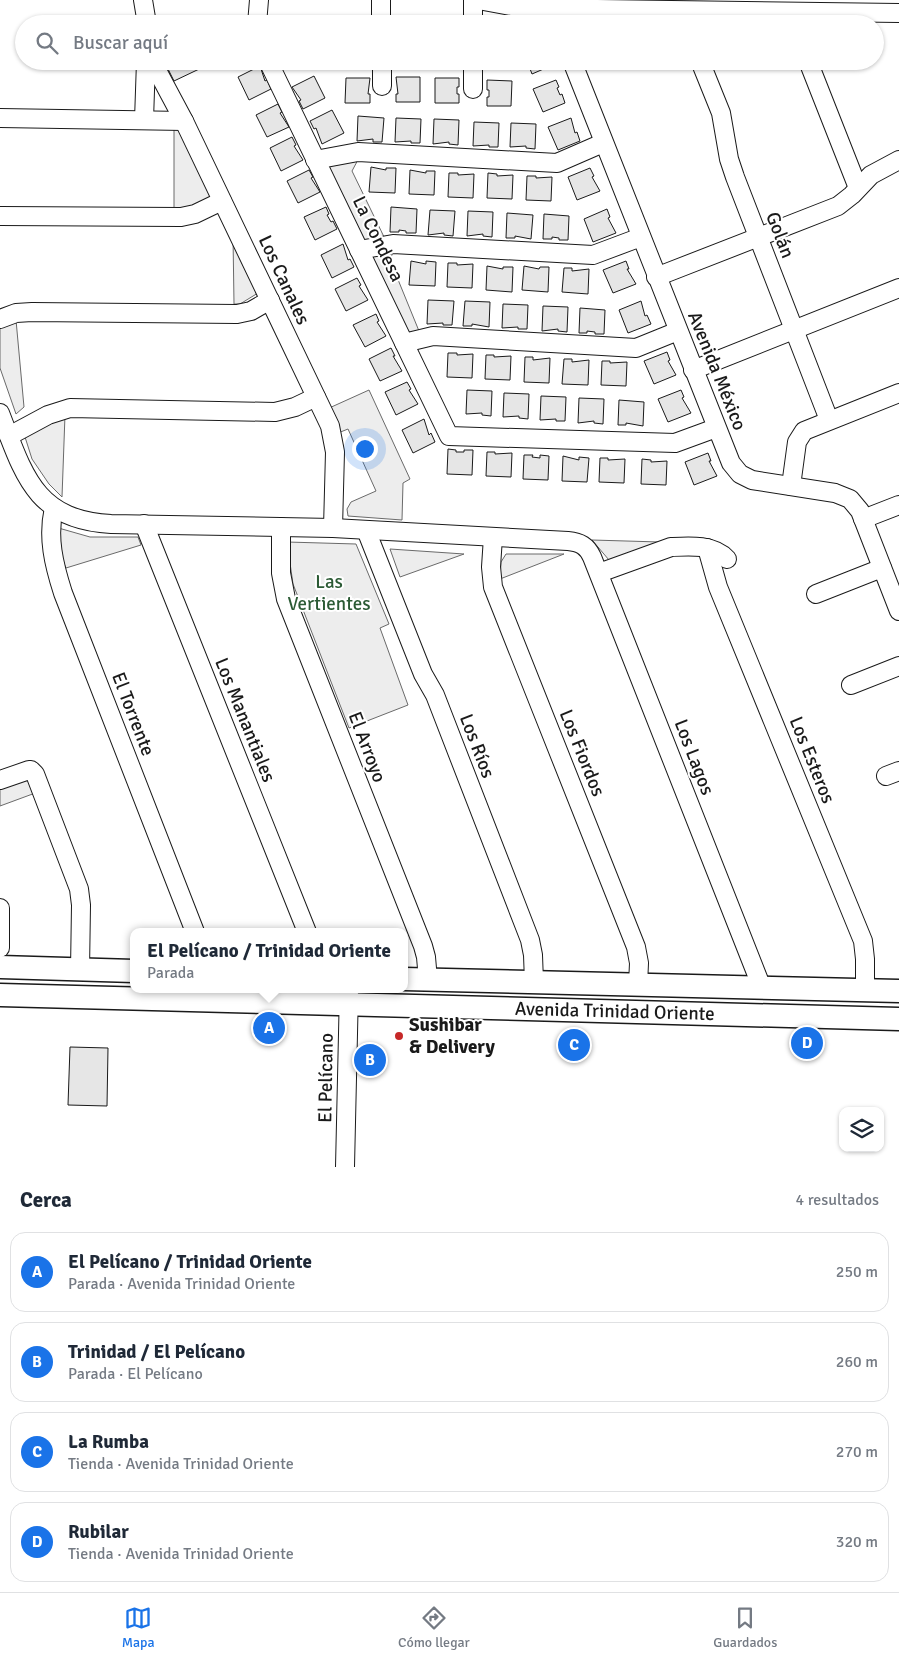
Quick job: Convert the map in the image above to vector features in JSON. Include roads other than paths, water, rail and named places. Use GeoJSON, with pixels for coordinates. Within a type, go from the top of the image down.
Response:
{"type":"FeatureCollection","features":[{"type":"Feature","properties":{"kind":"main road"},"geometry":{"type":"LineString","coordinates":[[0,967],[130,971]]}},
{"type":"Feature","properties":{"kind":"main road","name":"Avenida Trinidad Oriente"},"geometry":{"type":"LineString","coordinates":[[408,979],[899,991]]}},
{"type":"Feature","properties":{"kind":"main road","name":"Avenida Trinidad Oriente"},"geometry":{"type":"LineString","coordinates":[[0,994],[349,997],[899,1019]]}},
{"type":"Feature","properties":{"kind":"street"},"geometry":{"type":"LineString","coordinates":[[143,0],[145,15]]}},
{"type":"Feature","properties":{"kind":"street"},"geometry":{"type":"LineString","coordinates":[[258,15],[260,0]]}},
{"type":"Feature","properties":{"kind":"street"},"geometry":{"type":"LineString","coordinates":[[381,0],[381,15]]}},
{"type":"Feature","properties":{"kind":"street"},"geometry":{"type":"LineString","coordinates":[[473,0],[473,15]]}},
{"type":"Feature","properties":{"kind":"street"},"geometry":{"type":"LineString","coordinates":[[478,0],[522,8],[649,15]]}},
{"type":"Feature","properties":{"kind":"street"},"geometry":{"type":"LineString","coordinates":[[859,15],[899,13]]}},
{"type":"Feature","properties":{"kind":"street"},"geometry":{"type":"LineString","coordinates":[[144,120],[146,70]]}},
{"type":"Feature","properties":{"kind":"street","name":"Los Canales"},"geometry":{"type":"LineString","coordinates":[[157,70],[184,121],[270,300],[333,437],[335,452],[333,528]]}},
{"type":"Feature","properties":{"kind":"street","name":"La Condesa"},"geometry":{"type":"LineString","coordinates":[[272,70],[449,436],[675,443],[716,428]]}},
{"type":"Feature","properties":{"kind":"street"},"geometry":{"type":"LineString","coordinates":[[382,70],[382,86]]}},
{"type":"Feature","properties":{"kind":"street"},"geometry":{"type":"LineString","coordinates":[[473,70],[473,89]]}},
{"type":"Feature","properties":{"kind":"street","name":"Avenida México"},"geometry":{"type":"LineString","coordinates":[[575,70],[731,463],[740,474],[752,480],[843,495],[856,505],[899,610]]}},
{"type":"Feature","properties":{"kind":"street","name":"Golán"},"geometry":{"type":"LineString","coordinates":[[704,70],[721,113],[729,159],[735,177],[829,420]]}},
{"type":"Feature","properties":{"kind":"street"},"geometry":{"type":"LineString","coordinates":[[812,70],[858,188]]}},
{"type":"Feature","properties":{"kind":"street"},"geometry":{"type":"LineString","coordinates":[[0,118],[184,121]]}},
{"type":"Feature","properties":{"kind":"street"},"geometry":{"type":"LineString","coordinates":[[315,160],[358,152],[558,163],[603,143]]}},
{"type":"Feature","properties":{"kind":"street"},"geometry":{"type":"LineString","coordinates":[[656,276],[838,206],[878,170],[899,160]]}},
{"type":"Feature","properties":{"kind":"street"},"geometry":{"type":"LineString","coordinates":[[0,216],[181,217],[195,214],[222,201]]}},
{"type":"Feature","properties":{"kind":"street"},"geometry":{"type":"LineString","coordinates":[[359,250],[393,244],[593,255],[640,237]]}},
{"type":"Feature","properties":{"kind":"street"},"geometry":{"type":"LineString","coordinates":[[694,370],[899,288]]}},
{"type":"Feature","properties":{"kind":"street"},"geometry":{"type":"LineString","coordinates":[[0,319],[16,313],[32,312],[237,314],[251,311],[270,300]]}},
{"type":"Feature","properties":{"kind":"street"},"geometry":{"type":"LineString","coordinates":[[404,343],[433,336],[636,348],[678,331]]}},
{"type":"Feature","properties":{"kind":"street"},"geometry":{"type":"LineString","coordinates":[[790,486],[799,437],[807,429],[899,393]]}},
{"type":"Feature","properties":{"kind":"street"},"geometry":{"type":"LineString","coordinates":[[9,436],[48,415],[70,408],[275,412],[295,407],[316,397]]}},
{"type":"Feature","properties":{"kind":"street"},"geometry":{"type":"LineString","coordinates":[[0,413],[27,478],[44,500],[54,508],[74,518],[96,523],[333,528],[493,537]]}},
{"type":"Feature","properties":{"kind":"street"},"geometry":{"type":"LineString","coordinates":[[863,519],[899,505]]}},
{"type":"Feature","properties":{"kind":"street","name":"El Torrente"},"geometry":{"type":"LineString","coordinates":[[54,508],[51,538],[55,567],[63,593],[194,928]]}},
{"type":"Feature","properties":{"kind":"street","name":"Los Manantiales"},"geometry":{"type":"LineString","coordinates":[[144,524],[305,928]]}},
{"type":"Feature","properties":{"kind":"street","name":"El Arroyo"},"geometry":{"type":"LineString","coordinates":[[281,527],[281,574],[286,599],[423,946],[428,980]]}},
{"type":"Feature","properties":{"kind":"street","name":"Los Ríos"},"geometry":{"type":"LineString","coordinates":[[366,530],[422,674],[435,695],[530,940],[533,955],[534,982]]}},
{"type":"Feature","properties":{"kind":"street","name":"Los Lagos"},"geometry":{"type":"LineString","coordinates":[[493,537],[568,540],[582,544],[590,552],[762,988]]}},
{"type":"Feature","properties":{"kind":"street","name":"Los Fiordos"},"geometry":{"type":"LineString","coordinates":[[493,537],[491,567],[493,587],[636,947],[639,962],[638,985]]}},
{"type":"Feature","properties":{"kind":"street"},"geometry":{"type":"LineString","coordinates":[[599,573],[671,547],[707,548],[719,552],[727,559]]}},
{"type":"Feature","properties":{"kind":"street","name":"Los Esteros"},"geometry":{"type":"LineString","coordinates":[[707,548],[718,587],[863,941],[865,990]]}},
{"type":"Feature","properties":{"kind":"street"},"geometry":{"type":"LineString","coordinates":[[816,594],[882,568]]}},
{"type":"Feature","properties":{"kind":"street"},"geometry":{"type":"LineString","coordinates":[[851,685],[899,666]]}},
{"type":"Feature","properties":{"kind":"street"},"geometry":{"type":"LineString","coordinates":[[0,780],[26,770],[31,770],[35,774],[79,889],[81,905],[80,970]]}},
{"type":"Feature","properties":{"kind":"street"},"geometry":{"type":"LineString","coordinates":[[0,908],[0,948]]}},
{"type":"Feature","properties":{"kind":"street","name":"El Pelícano"},"geometry":{"type":"LineString","coordinates":[[344,1167],[349,997]]}},
{"type":"Feature","properties":{"kind":"place","name":"El Pelícano / Trinidad Oriente"},"geometry":{"type":"Point","coordinates":[269,1028]}},
{"type":"Feature","properties":{"kind":"place","name":"Sushibar & Delivery"},"geometry":{"type":"Point","coordinates":[399,1036]}},
{"type":"Feature","properties":{"kind":"place","name":"Rubilar"},"geometry":{"type":"Point","coordinates":[807,1043]}},
{"type":"Feature","properties":{"kind":"place","name":"La Rumba"},"geometry":{"type":"Point","coordinates":[574,1045]}},
{"type":"Feature","properties":{"kind":"place","name":"Trinidad / El Pelícano"},"geometry":{"type":"Point","coordinates":[370,1060]}},
{"type":"Feature","properties":{"kind":"park label","name":"Las Vertientes"},"geometry":{"type":"Point","coordinates":[329,593]}}]}
